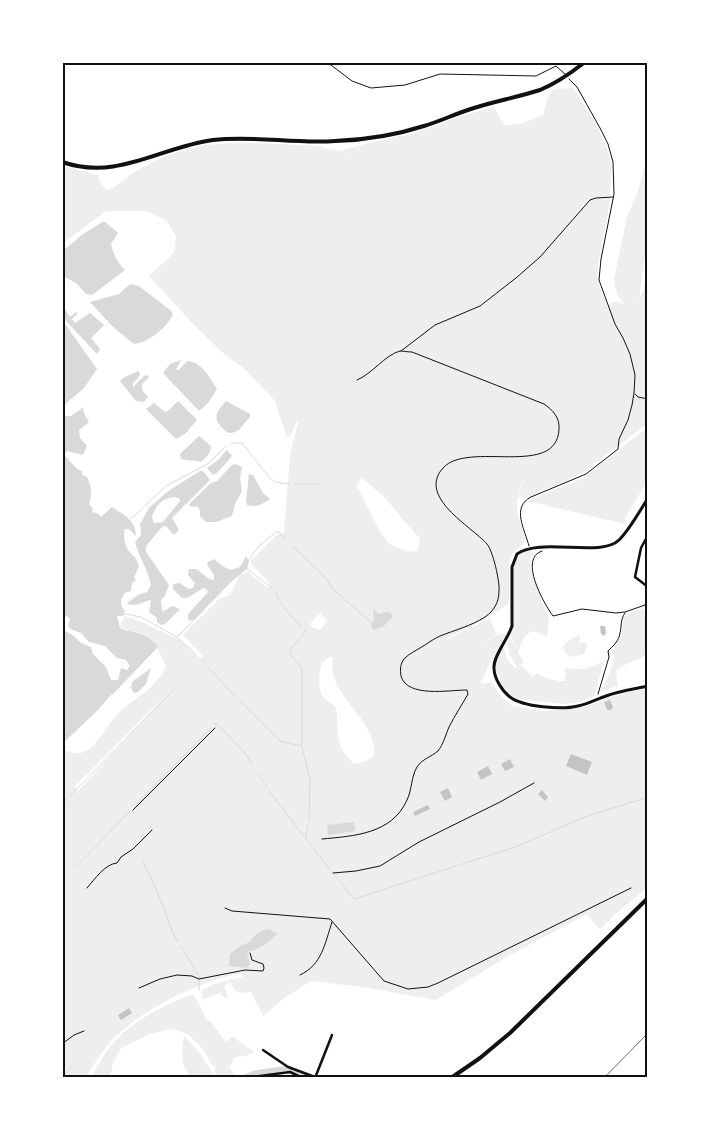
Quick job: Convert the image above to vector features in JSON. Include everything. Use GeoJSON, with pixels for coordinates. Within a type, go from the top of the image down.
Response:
{"type":"FeatureCollection","features":[{"type":"Feature","properties":{"kind":"main road"},"geometry":{"type":"LineString","coordinates":[[62,162],[79,166],[106,168],[134,163],[187,146],[214,140],[323,142],[365,138],[428,125],[474,108],[541,89],[567,75],[585,62]]}},
{"type":"Feature","properties":{"kind":"main road"},"geometry":{"type":"LineString","coordinates":[[451,1078],[480,1058],[510,1033],[648,898]]}},
{"type":"Feature","properties":{"kind":"street"},"geometry":{"type":"LineString","coordinates":[[648,498],[615,543],[602,547],[530,548],[516,554],[513,560],[512,626],[494,664],[494,673],[504,691],[510,697],[517,701],[559,708],[576,707],[610,694],[648,686]]}},
{"type":"Feature","properties":{"kind":"street"},"geometry":{"type":"LineString","coordinates":[[648,536],[641,548],[635,577],[648,588]]}},
{"type":"Feature","properties":{"kind":"street"},"geometry":{"type":"LineString","coordinates":[[263,1050],[288,1067],[315,1077],[332,1035]]}},
{"type":"Feature","properties":{"kind":"street"},"geometry":{"type":"LineString","coordinates":[[245,1078],[290,1072],[303,1078]]}},
{"type":"Feature","properties":{"kind":"lane"},"geometry":{"type":"LineString","coordinates":[[327,62],[352,81],[371,88],[405,85],[440,74],[532,76],[539,75],[556,66],[567,75]]}},
{"type":"Feature","properties":{"kind":"path"},"geometry":{"type":"LineString","coordinates":[[530,548],[520,516],[520,507],[525,500],[586,474],[618,449],[619,440],[628,420],[634,393],[635,375],[630,354],[615,324],[599,280],[601,259],[613,198],[613,162],[608,144],[577,87],[569,80],[567,75]]}},
{"type":"Feature","properties":{"kind":"path"},"geometry":{"type":"LineString","coordinates":[[357,380],[364,378],[435,324],[480,306],[540,257],[590,200],[613,198]]}},
{"type":"Feature","properties":{"kind":"path"},"geometry":{"type":"LineString","coordinates":[[322,840],[376,830],[390,822],[400,812],[409,797],[416,769],[420,762],[437,751],[468,694],[467,690],[432,691],[406,686],[401,676],[401,665],[410,654],[438,637],[466,627],[484,617],[492,611],[498,602],[499,583],[490,550],[478,535],[443,504],[437,488],[442,470],[451,462],[466,458],[525,456],[545,452],[555,442],[559,430],[559,424],[554,412],[544,404],[412,352],[400,351]]}},
{"type":"Feature","properties":{"kind":"path"},"geometry":{"type":"LineString","coordinates":[[634,393],[638,397],[648,399]]}},
{"type":"Feature","properties":{"kind":"path"},"geometry":{"type":"LineString","coordinates":[[549,548],[546,551],[536,553],[532,568],[541,596],[553,616],[582,609],[616,613],[625,612],[645,605],[648,597]]}},
{"type":"Feature","properties":{"kind":"path"},"geometry":{"type":"LineString","coordinates":[[596,700],[609,657],[608,651],[620,635],[621,618],[625,612]]}},
{"type":"Feature","properties":{"kind":"path"},"geometry":{"type":"LineString","coordinates":[[134,810],[215,728]]}},
{"type":"Feature","properties":{"kind":"path"},"geometry":{"type":"LineString","coordinates":[[333,873],[380,866],[419,842],[534,783]]}},
{"type":"Feature","properties":{"kind":"path"},"geometry":{"type":"LineString","coordinates":[[86,888],[103,870],[111,864],[117,863],[121,857],[152,830]]}},
{"type":"Feature","properties":{"kind":"path"},"geometry":{"type":"LineString","coordinates":[[224,908],[232,911],[330,919],[384,981],[408,989],[438,983],[631,888]]}},
{"type":"Feature","properties":{"kind":"path"},"geometry":{"type":"LineString","coordinates":[[300,975],[312,968],[321,956],[332,922]]}},
{"type":"Feature","properties":{"kind":"path"},"geometry":{"type":"LineString","coordinates":[[139,988],[160,978],[177,975],[192,976],[199,979],[245,970],[262,971],[264,968],[263,964],[252,960],[250,953]]}},
{"type":"Feature","properties":{"kind":"path"},"geometry":{"type":"LineString","coordinates":[[62,1044],[74,1035],[84,1031]]}},
{"type":"Feature","properties":{"kind":"shaded area"},"geometry":{"type":"Polygon","coordinates":[[[573,88],[597,125],[610,158],[612,174],[610,201],[598,266],[598,281],[608,308],[611,302],[619,302],[626,306],[617,294],[614,279],[627,217],[639,188],[647,157],[648,236],[639,298],[644,290],[647,266],[647,398],[635,396],[647,400],[647,424],[584,472],[528,498],[518,497],[524,478],[518,495],[517,510],[526,541],[513,553],[509,564],[509,603],[488,618],[445,639],[490,618],[496,634],[472,650],[496,635],[507,633],[489,664],[484,678],[480,681],[484,684],[491,681],[499,694],[513,706],[542,711],[579,708],[609,697],[647,688],[647,888],[615,914],[600,930],[587,914],[510,955],[436,1000],[363,987],[311,981],[283,999],[263,1016],[251,992],[235,991],[230,982],[224,986],[228,997],[225,999],[220,993],[203,999],[201,991],[214,984],[243,977],[241,973],[224,977],[190,989],[158,1005],[128,1025],[107,1046],[86,1077],[63,1077],[63,750],[79,753],[92,746],[116,716],[149,689],[161,676],[166,667],[154,641],[120,627],[125,616],[177,638],[201,659],[203,656],[183,635],[219,599],[230,595],[240,575],[248,572],[268,588],[270,583],[252,565],[251,561],[278,534],[284,532],[290,454],[298,423],[296,422],[292,433],[287,438],[275,401],[247,371],[223,353],[192,323],[149,276],[174,253],[176,236],[166,220],[145,211],[106,211],[63,243],[63,166],[98,175],[100,182],[107,190],[115,187],[151,163],[193,147],[229,143],[322,146],[323,148],[342,151],[351,157],[342,150],[393,137],[409,135],[458,117],[494,107],[504,125],[520,124],[543,115],[548,97],[554,89],[573,88]],[[362,478],[350,499],[357,488],[386,540],[401,549],[418,551],[420,539],[384,497],[362,478]],[[375,610],[374,618],[384,626],[393,617],[385,612],[377,614],[375,610]],[[321,612],[310,624],[311,627],[320,630],[327,621],[321,612]],[[329,657],[322,663],[319,677],[323,696],[336,708],[339,739],[348,758],[355,764],[364,762],[374,756],[373,742],[368,730],[337,684],[333,671],[333,657],[329,657]],[[174,687],[74,787],[78,791],[174,687]]]}},
{"type":"Feature","properties":{"kind":"shaded area"},"geometry":{"type":"Polygon","coordinates":[[[104,221],[118,233],[111,244],[116,258],[125,270],[92,295],[86,294],[76,283],[63,276],[63,251],[83,234],[104,221]]]}},
{"type":"Feature","properties":{"kind":"shaded area"},"geometry":{"type":"Polygon","coordinates":[[[130,284],[139,286],[173,314],[157,333],[140,343],[134,344],[113,327],[90,302],[119,294],[130,284]]]}},
{"type":"Feature","properties":{"kind":"shaded area"},"geometry":{"type":"Polygon","coordinates":[[[63,306],[70,317],[76,312],[78,313],[72,319],[75,323],[90,313],[104,325],[91,338],[100,349],[97,354],[67,322],[63,315],[63,306]]]}},
{"type":"Feature","properties":{"kind":"shaded area"},"geometry":{"type":"Polygon","coordinates":[[[63,321],[97,369],[84,388],[63,406],[63,321]]]}},
{"type":"Feature","properties":{"kind":"shaded area"},"geometry":{"type":"Polygon","coordinates":[[[181,360],[176,370],[179,370],[187,361],[197,364],[205,371],[217,389],[208,403],[199,411],[163,373],[170,364],[181,360]]]}},
{"type":"Feature","properties":{"kind":"shaded area"},"geometry":{"type":"Polygon","coordinates":[[[138,371],[140,374],[133,383],[133,387],[144,376],[148,375],[149,377],[142,384],[142,390],[148,397],[144,402],[136,401],[120,381],[138,371]]]}},
{"type":"Feature","properties":{"kind":"shaded area"},"geometry":{"type":"Polygon","coordinates":[[[178,401],[197,420],[185,434],[176,439],[146,409],[154,403],[165,412],[178,401]]]}},
{"type":"Feature","properties":{"kind":"shaded area"},"geometry":{"type":"Polygon","coordinates":[[[226,401],[250,414],[250,417],[236,432],[228,433],[217,421],[217,414],[226,401]]]}},
{"type":"Feature","properties":{"kind":"shaded area"},"geometry":{"type":"Polygon","coordinates":[[[84,407],[83,411],[89,422],[79,430],[80,438],[87,446],[83,455],[67,451],[64,455],[77,469],[82,471],[82,475],[87,477],[91,487],[89,504],[93,508],[92,512],[97,513],[101,517],[112,507],[128,518],[134,526],[136,536],[129,529],[125,529],[124,540],[139,566],[131,591],[125,593],[121,600],[125,611],[123,616],[117,616],[120,628],[146,636],[155,642],[158,647],[112,695],[110,693],[111,695],[96,712],[63,743],[63,624],[65,631],[73,635],[81,643],[91,647],[93,654],[106,667],[111,680],[118,680],[121,668],[127,670],[130,666],[126,660],[117,658],[105,646],[89,642],[81,633],[71,629],[68,626],[70,619],[68,617],[65,616],[63,620],[63,416],[71,416],[84,407]]]}},
{"type":"Feature","properties":{"kind":"shaded area"},"geometry":{"type":"Polygon","coordinates":[[[647,428],[648,476],[645,485],[625,518],[625,524],[527,501],[586,477],[647,428]]]}},
{"type":"Feature","properties":{"kind":"shaded area"},"geometry":{"type":"Polygon","coordinates":[[[199,436],[211,446],[207,457],[201,462],[181,459],[180,454],[199,436]]]}},
{"type":"Feature","properties":{"kind":"shaded area"},"geometry":{"type":"Polygon","coordinates":[[[227,450],[232,456],[213,475],[207,468],[227,450]]]}},
{"type":"Feature","properties":{"kind":"shaded area"},"geometry":{"type":"Polygon","coordinates":[[[235,464],[242,467],[240,478],[242,491],[235,504],[232,516],[216,522],[206,522],[200,516],[198,507],[189,506],[190,503],[235,464]]]}},
{"type":"Feature","properties":{"kind":"shaded area"},"geometry":{"type":"Polygon","coordinates":[[[200,471],[203,471],[210,480],[172,518],[179,530],[174,535],[166,526],[162,527],[146,546],[146,552],[169,585],[165,596],[161,600],[162,611],[172,606],[180,609],[165,624],[161,625],[157,622],[157,618],[149,612],[150,600],[136,605],[127,603],[138,595],[147,592],[151,585],[135,542],[141,535],[140,524],[149,508],[167,492],[200,471]],[[169,498],[160,503],[152,517],[154,523],[163,522],[180,501],[179,498],[169,498]]]}},
{"type":"Feature","properties":{"kind":"shaded area"},"geometry":{"type":"Polygon","coordinates":[[[249,474],[253,475],[263,493],[270,499],[259,505],[247,505],[249,474]]]}},
{"type":"Feature","properties":{"kind":"shaded area"},"geometry":{"type":"Polygon","coordinates":[[[529,551],[533,552],[530,559],[531,570],[542,603],[549,616],[547,638],[536,632],[528,633],[525,637],[518,652],[524,662],[521,664],[522,667],[533,677],[537,673],[558,681],[566,681],[564,679],[566,675],[564,668],[585,668],[604,661],[594,697],[563,704],[515,699],[505,690],[496,671],[496,664],[504,648],[507,659],[515,668],[517,667],[506,645],[510,637],[518,651],[511,635],[514,622],[514,563],[520,555],[529,551]]]}},
{"type":"Feature","properties":{"kind":"shaded area"},"geometry":{"type":"Polygon","coordinates":[[[246,556],[249,561],[247,569],[231,582],[195,619],[190,621],[188,614],[208,592],[204,588],[182,598],[173,589],[173,584],[180,583],[188,589],[193,588],[195,583],[188,575],[189,569],[196,569],[209,579],[214,580],[214,575],[207,565],[208,562],[214,559],[231,570],[240,567],[246,556]]]}},
{"type":"Feature","properties":{"kind":"shaded area"},"geometry":{"type":"Polygon","coordinates":[[[643,608],[647,616],[647,653],[640,659],[624,665],[616,671],[618,686],[599,692],[612,666],[614,647],[622,635],[623,618],[627,614],[643,608]]]}},
{"type":"Feature","properties":{"kind":"shaded area"},"geometry":{"type":"Polygon","coordinates":[[[373,609],[379,614],[390,612],[393,617],[384,626],[374,630],[371,626],[374,618],[373,609]]]}},
{"type":"Feature","properties":{"kind":"shaded area"},"geometry":{"type":"Polygon","coordinates":[[[581,634],[579,642],[588,644],[584,654],[572,657],[565,653],[563,646],[581,634]]]}},
{"type":"Feature","properties":{"kind":"shaded area"},"geometry":{"type":"Polygon","coordinates":[[[151,668],[146,684],[138,692],[134,693],[131,688],[132,682],[151,668]]]}},
{"type":"Feature","properties":{"kind":"shaded area"},"geometry":{"type":"Polygon","coordinates":[[[354,822],[355,831],[328,835],[327,825],[354,822]]]}},
{"type":"Feature","properties":{"kind":"shaded area"},"geometry":{"type":"Polygon","coordinates":[[[269,929],[277,934],[264,945],[249,951],[247,955],[250,964],[247,968],[229,966],[230,954],[232,952],[250,942],[258,933],[269,929]]]}},
{"type":"Feature","properties":{"kind":"shaded area"},"geometry":{"type":"Polygon","coordinates":[[[193,994],[205,1018],[211,1022],[226,1042],[232,1036],[254,1052],[246,1056],[235,1057],[229,1067],[236,1077],[218,1077],[215,1073],[215,1065],[213,1066],[202,1048],[188,1034],[171,1029],[150,1034],[121,1048],[113,1063],[110,1077],[93,1077],[103,1057],[121,1035],[143,1018],[193,994]]]}},
{"type":"Feature","properties":{"kind":"shaded area"},"geometry":{"type":"Polygon","coordinates":[[[184,1036],[200,1053],[215,1077],[191,1077],[187,1072],[182,1053],[184,1036]]]}},
{"type":"Feature","properties":{"kind":"building"},"geometry":{"type":"Polygon","coordinates":[[[600,626],[605,626],[606,633],[604,636],[601,634],[600,626]]]}},
{"type":"Feature","properties":{"kind":"building"},"geometry":{"type":"Polygon","coordinates":[[[610,700],[613,707],[611,710],[607,710],[604,702],[610,700]]]}},
{"type":"Feature","properties":{"kind":"building"},"geometry":{"type":"Polygon","coordinates":[[[571,754],[592,762],[587,775],[566,766],[571,754]]]}},
{"type":"Feature","properties":{"kind":"building"},"geometry":{"type":"Polygon","coordinates":[[[510,759],[514,767],[505,771],[501,764],[510,759]]]}},
{"type":"Feature","properties":{"kind":"building"},"geometry":{"type":"Polygon","coordinates":[[[488,766],[492,774],[481,780],[477,772],[488,766]]]}},
{"type":"Feature","properties":{"kind":"building"},"geometry":{"type":"Polygon","coordinates":[[[448,788],[452,797],[445,801],[440,792],[448,788]]]}},
{"type":"Feature","properties":{"kind":"building"},"geometry":{"type":"Polygon","coordinates":[[[542,790],[548,797],[545,801],[538,794],[542,790]]]}},
{"type":"Feature","properties":{"kind":"building"},"geometry":{"type":"Polygon","coordinates":[[[428,805],[430,809],[415,816],[413,812],[428,805]]]}},
{"type":"Feature","properties":{"kind":"building"},"geometry":{"type":"Polygon","coordinates":[[[129,1008],[132,1013],[121,1020],[118,1015],[129,1008]]]}},
{"type":"Feature","properties":{"kind":"waterway"},"geometry":{"type":"LineString","coordinates":[[231,443],[242,443],[275,482],[289,484]]}},
{"type":"Feature","properties":{"kind":"waterway"},"geometry":{"type":"LineString","coordinates":[[131,519],[166,486],[209,463],[226,446]]}},
{"type":"Feature","properties":{"kind":"waterway"},"geometry":{"type":"LineString","coordinates":[[295,484],[321,484]]}},
{"type":"Feature","properties":{"kind":"waterway"},"geometry":{"type":"LineString","coordinates":[[248,561],[259,546],[276,532],[279,532],[286,540]]}},
{"type":"Feature","properties":{"kind":"waterway"},"geometry":{"type":"LineString","coordinates":[[292,546],[323,575],[334,590],[372,623]]}},
{"type":"Feature","properties":{"kind":"waterway"},"geometry":{"type":"LineString","coordinates":[[235,578],[247,569],[272,588]]}},
{"type":"Feature","properties":{"kind":"waterway"},"geometry":{"type":"LineString","coordinates":[[276,592],[283,606],[301,626]]}},
{"type":"Feature","properties":{"kind":"waterway"},"geometry":{"type":"LineString","coordinates":[[125,614],[141,617],[177,637],[203,611]]}},
{"type":"Feature","properties":{"kind":"waterway"},"geometry":{"type":"LineString","coordinates":[[305,629],[306,631],[290,650],[302,671],[302,747],[310,779],[309,821]]}},
{"type":"Feature","properties":{"kind":"waterway"},"geometry":{"type":"LineString","coordinates":[[178,638],[196,654]]}},
{"type":"Feature","properties":{"kind":"waterway"},"geometry":{"type":"LineString","coordinates":[[201,659],[205,663]]}},
{"type":"Feature","properties":{"kind":"waterway"},"geometry":{"type":"LineString","coordinates":[[209,668],[235,696]]}},
{"type":"Feature","properties":{"kind":"waterway"},"geometry":{"type":"LineString","coordinates":[[62,804],[174,689]]}},
{"type":"Feature","properties":{"kind":"waterway"},"geometry":{"type":"LineString","coordinates":[[239,700],[280,741],[302,746]]}},
{"type":"Feature","properties":{"kind":"waterway"},"geometry":{"type":"LineString","coordinates":[[215,725],[216,723],[245,753],[252,764]]}},
{"type":"Feature","properties":{"kind":"waterway"},"geometry":{"type":"LineString","coordinates":[[134,807],[211,728]]}},
{"type":"Feature","properties":{"kind":"waterway"},"geometry":{"type":"LineString","coordinates":[[258,774],[267,787]]}},
{"type":"Feature","properties":{"kind":"waterway"},"geometry":{"type":"LineString","coordinates":[[269,791],[331,871]]}},
{"type":"Feature","properties":{"kind":"waterway"},"geometry":{"type":"LineString","coordinates":[[335,875],[354,899],[518,846],[585,817],[648,797]]}},
{"type":"Feature","properties":{"kind":"waterway"},"geometry":{"type":"LineString","coordinates":[[77,866],[130,811]]}},
{"type":"Feature","properties":{"kind":"waterway"},"geometry":{"type":"LineString","coordinates":[[306,837],[308,826]]}},
{"type":"Feature","properties":{"kind":"waterway"},"geometry":{"type":"LineString","coordinates":[[142,859],[178,942]]}},
{"type":"Feature","properties":{"kind":"waterway"},"geometry":{"type":"LineString","coordinates":[[181,946],[200,978],[199,990]]}},
{"type":"Feature","properties":{"kind":"waterway"},"geometry":{"type":"LineString","coordinates":[[62,1077],[73,1065]]}},
{"type":"Feature","properties":{"kind":"waterway"},"geometry":{"type":"LineString","coordinates":[[243,1078],[254,1073],[289,1068],[310,1078]]}},
{"type":"Feature","properties":{"kind":"railway"},"geometry":{"type":"LineString","coordinates":[[604,1078],[648,1033]]}}]}
